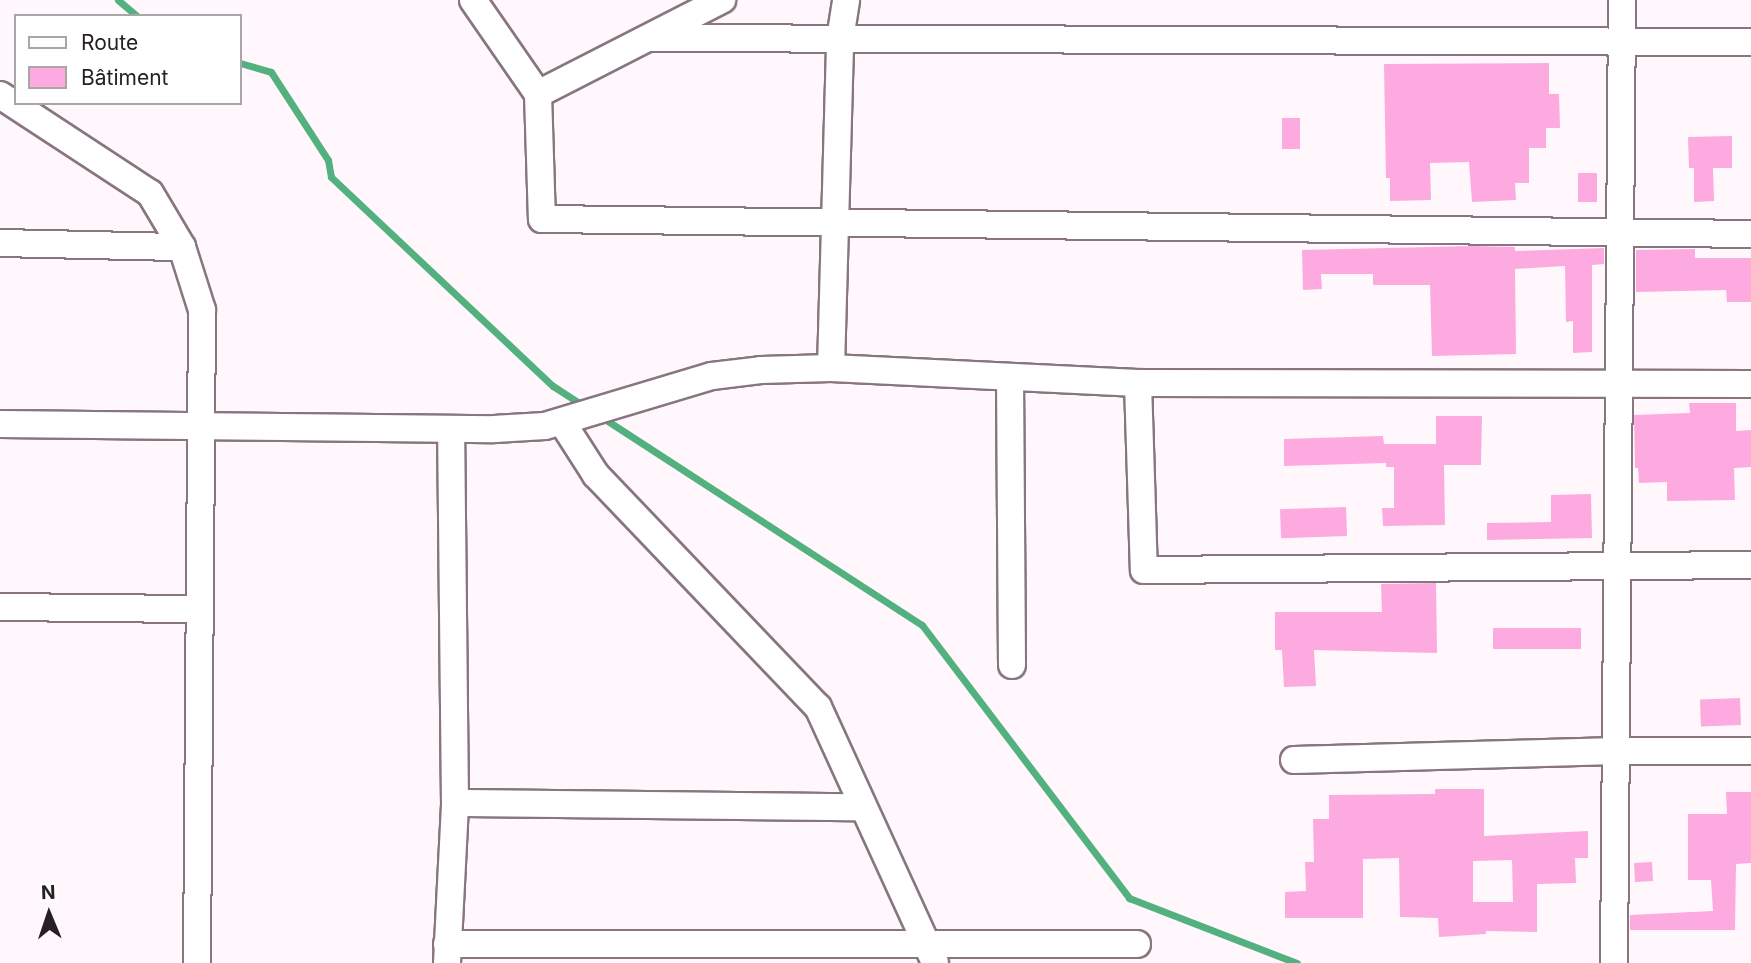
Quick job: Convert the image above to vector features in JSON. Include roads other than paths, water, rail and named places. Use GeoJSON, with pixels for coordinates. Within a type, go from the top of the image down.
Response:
{"type":"FeatureCollection","features":[{"type":"Feature","properties":{"kind":"street"},"geometry":{"type":"LineString","coordinates":[[473,0],[538,94],[542,219],[1751,234]]}},
{"type":"Feature","properties":{"kind":"street"},"geometry":{"type":"LineString","coordinates":[[538,94],[722,0]]}},
{"type":"Feature","properties":{"kind":"street"},"geometry":{"type":"LineString","coordinates":[[831,369],[840,39],[846,0]]}},
{"type":"Feature","properties":{"kind":"street"},"geometry":{"type":"LineString","coordinates":[[1614,963],[1622,0]]}},
{"type":"Feature","properties":{"kind":"street"},"geometry":{"type":"LineString","coordinates":[[651,38],[1751,42]]}},
{"type":"Feature","properties":{"kind":"street"},"geometry":{"type":"LineString","coordinates":[[15,105],[150,193],[182,247],[202,310],[197,963]]}},
{"type":"Feature","properties":{"kind":"street"},"geometry":{"type":"LineString","coordinates":[[0,243],[182,247]]}},
{"type":"Feature","properties":{"kind":"street"},"geometry":{"type":"LineString","coordinates":[[0,424],[451,429],[545,426],[570,421],[648,394],[712,376],[761,370],[831,369],[1138,383],[1751,384]]}},
{"type":"Feature","properties":{"kind":"street"},"geometry":{"type":"LineString","coordinates":[[1010,377],[1012,665]]}},
{"type":"Feature","properties":{"kind":"street"},"geometry":{"type":"LineString","coordinates":[[1138,383],[1143,570],[1751,565]]}},
{"type":"Feature","properties":{"kind":"street"},"geometry":{"type":"LineString","coordinates":[[570,421],[596,475],[818,707],[931,953]]}},
{"type":"Feature","properties":{"kind":"street"},"geometry":{"type":"LineString","coordinates":[[451,429],[455,803],[447,953],[931,953],[1137,944]]}},
{"type":"Feature","properties":{"kind":"street"},"geometry":{"type":"LineString","coordinates":[[0,607],[200,609]]}},
{"type":"Feature","properties":{"kind":"street"},"geometry":{"type":"LineString","coordinates":[[1294,760],[1616,751],[1751,751]]}},
{"type":"Feature","properties":{"kind":"street"},"geometry":{"type":"LineString","coordinates":[[455,803],[862,807]]}},
{"type":"Feature","properties":{"kind":"waterway"},"geometry":{"type":"LineString","coordinates":[[118,0],[135,14]]}},
{"type":"Feature","properties":{"kind":"waterway"},"geometry":{"type":"LineString","coordinates":[[242,64],[271,72],[328,160],[331,177],[553,386],[584,406]]}},
{"type":"Feature","properties":{"kind":"waterway"},"geometry":{"type":"LineString","coordinates":[[600,416],[922,625],[1129,898],[1297,963]]}}]}
